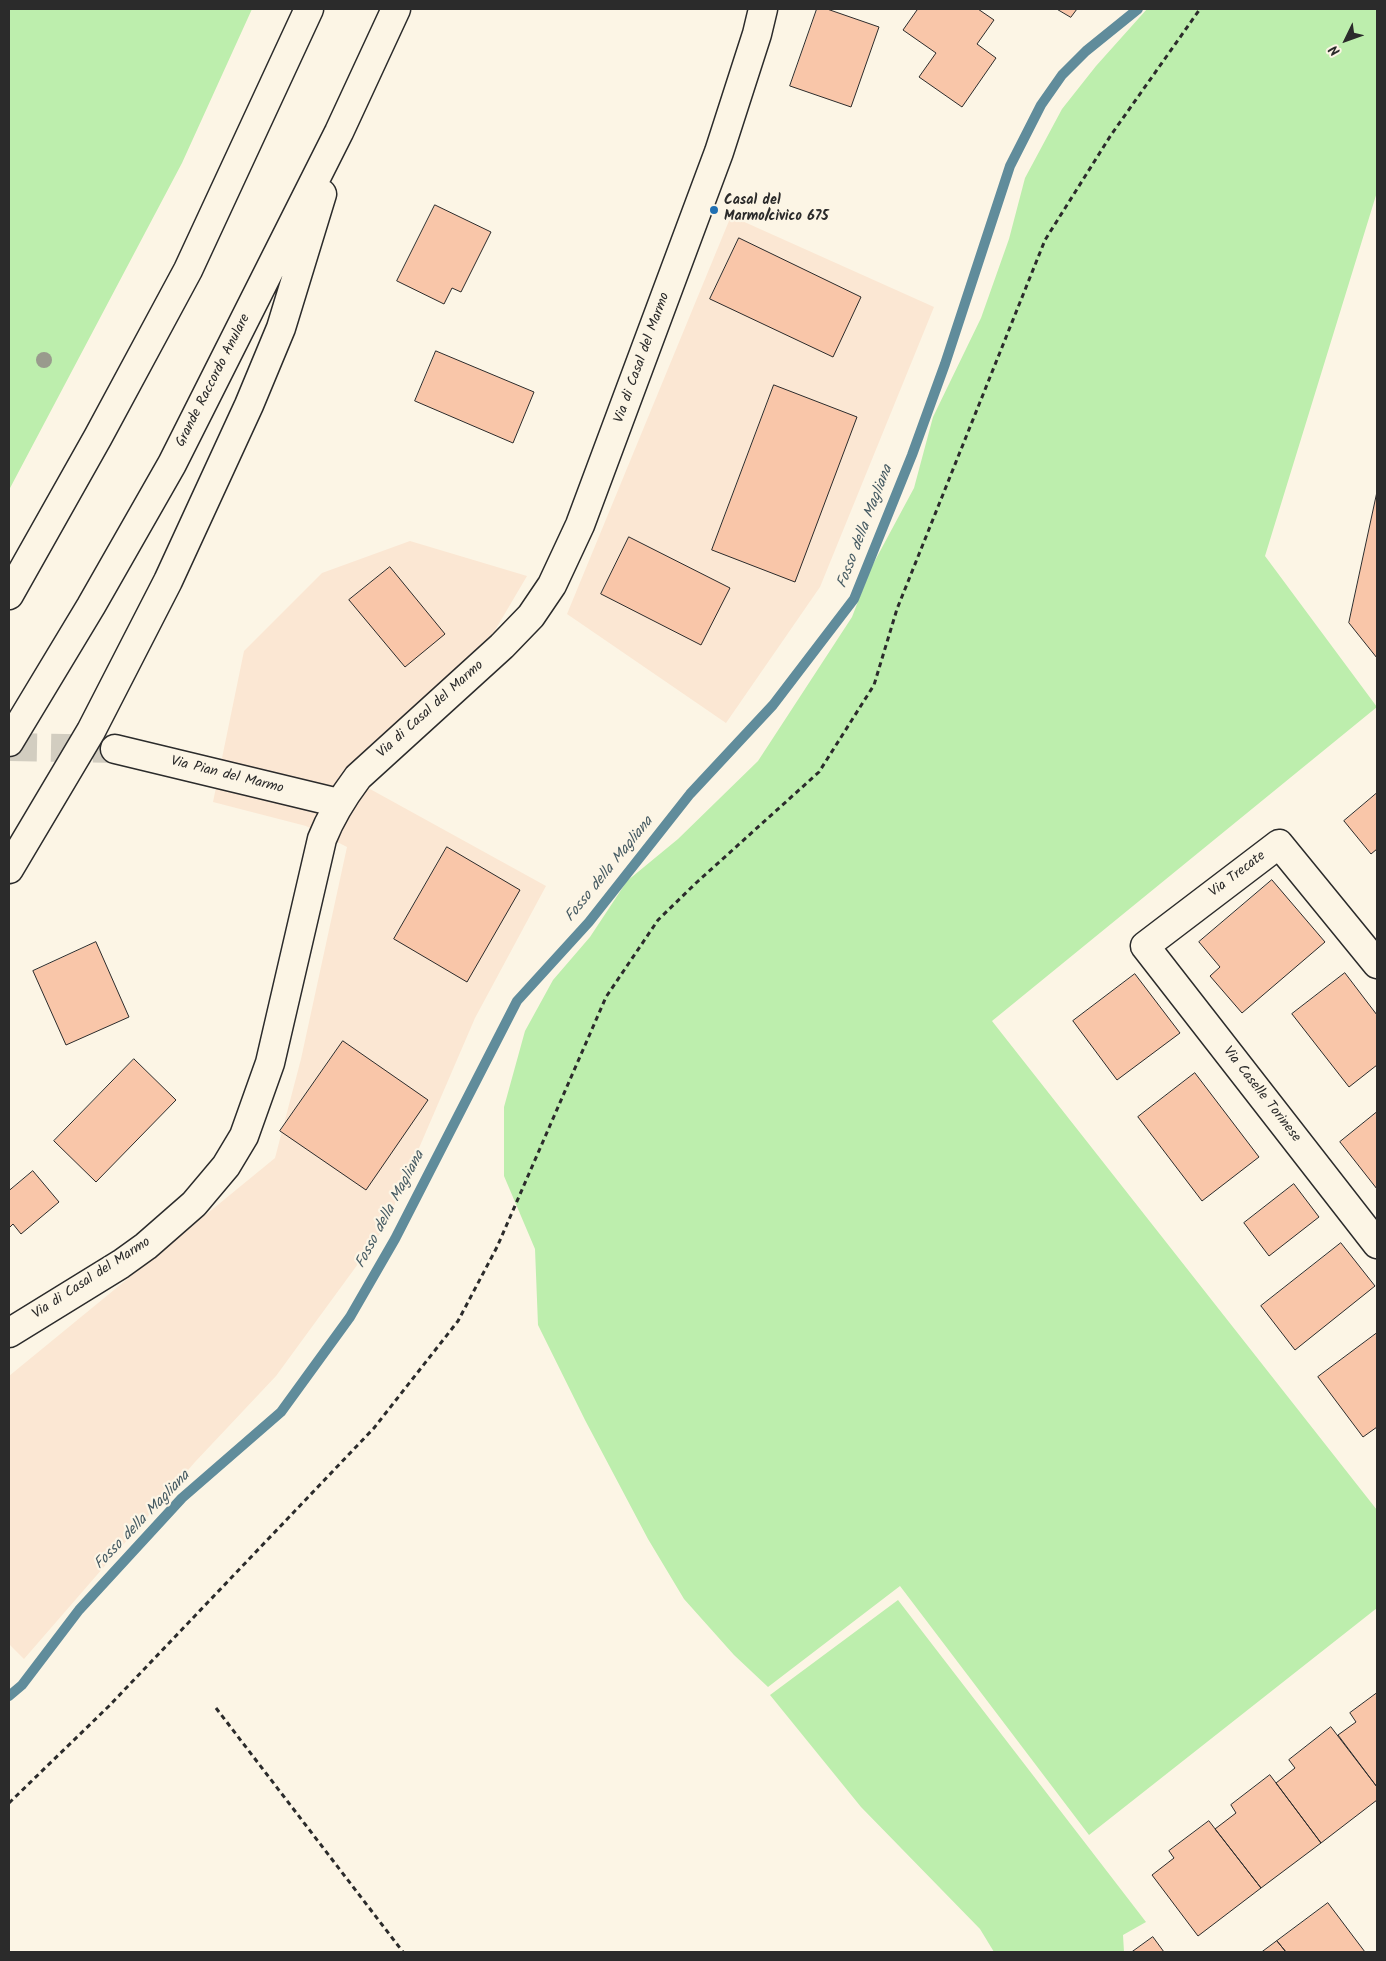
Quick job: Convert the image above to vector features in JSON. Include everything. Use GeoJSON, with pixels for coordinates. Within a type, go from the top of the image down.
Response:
{"type":"FeatureCollection","features":[{"type":"Feature","properties":{"kind":"main road"},"geometry":{"type":"LineString","coordinates":[[9,595],[98,437],[188,270],[309,9]]}},
{"type":"Feature","properties":{"kind":"main road","name":"Grande Raccordo Anulare"},"geometry":{"type":"LineString","coordinates":[[9,742],[91,606],[172,464],[339,132],[396,9]]}},
{"type":"Feature","properties":{"kind":"main road","name":"Via di Casal del Marmo"},"geometry":{"type":"LineString","coordinates":[[9,1333],[121,1264],[146,1246],[194,1204],[226,1166],[244,1136],[270,1062],[322,839],[339,803],[358,777],[516,632],[541,603],[552,585],[580,525],[720,152],[763,9]]}},
{"type":"Feature","properties":{"kind":"main road"},"geometry":{"type":"LineString","coordinates":[[9,869],[90,731],[168,581],[249,405],[281,328],[314,223],[339,132]]}},
{"type":"Feature","properties":{"kind":"main road","name":"Via Pian del Marmo"},"geometry":{"type":"LineString","coordinates":[[114,749],[339,803]]}},
{"type":"Feature","properties":{"kind":"main road","name":"Via Trecate"},"geometry":{"type":"LineString","coordinates":[[1146,946],[1279,844],[1377,964]]}},
{"type":"Feature","properties":{"kind":"main road","name":"Via Caselle Torinese"},"geometry":{"type":"LineString","coordinates":[[1146,946],[1377,1244]]}},
{"type":"Feature","properties":{"kind":"path"},"geometry":{"type":"LineString","coordinates":[[9,1803],[109,1706],[374,1428],[458,1321],[498,1247],[606,997],[658,920],[696,883],[819,772],[874,685],[897,608],[1045,240],[1111,135],[1200,9]]}},
{"type":"Feature","properties":{"kind":"path"},"geometry":{"type":"LineString","coordinates":[[216,1708],[403,1952]]}},
{"type":"Feature","properties":{"kind":"shaded area"},"geometry":{"type":"Polygon","coordinates":[[[731,216],[934,307],[820,587],[726,723],[567,614],[731,216]]]}},
{"type":"Feature","properties":{"kind":"shaded area"},"geometry":{"type":"Polygon","coordinates":[[[410,541],[527,576],[494,632],[341,773],[546,886],[475,1018],[385,1227],[276,1376],[195,1462],[24,1659],[9,1644],[9,1376],[275,1158],[301,1059],[347,847],[306,826],[213,802],[244,651],[322,573],[410,541]]]}},
{"type":"Feature","properties":{"kind":"green space"},"geometry":{"type":"Polygon","coordinates":[[[9,9],[252,9],[182,163],[9,490],[9,9]]]}},
{"type":"Feature","properties":{"kind":"green space"},"geometry":{"type":"Polygon","coordinates":[[[1147,9],[1377,9],[1377,192],[1265,556],[1377,707],[992,1021],[1377,1510],[1377,1608],[1089,1835],[900,1586],[768,1687],[734,1655],[684,1599],[648,1539],[585,1420],[538,1325],[535,1249],[504,1176],[504,1107],[525,1031],[553,980],[590,937],[627,881],[678,839],[758,761],[852,617],[871,568],[914,488],[933,417],[981,318],[1009,239],[1025,178],[1062,109],[1096,66],[1147,9]]]}},
{"type":"Feature","properties":{"kind":"green space"},"geometry":{"type":"Polygon","coordinates":[[[898,1600],[1146,1922],[1123,1935],[1124,1952],[994,1952],[980,1929],[861,1807],[770,1695],[898,1600]]]}},
{"type":"Feature","properties":{"kind":"building"},"geometry":{"type":"Polygon","coordinates":[[[817,9],[827,9],[879,27],[851,107],[790,86],[817,9]]]}},
{"type":"Feature","properties":{"kind":"building"},"geometry":{"type":"Polygon","coordinates":[[[915,9],[978,9],[994,20],[977,44],[996,58],[962,107],[919,77],[936,53],[903,30],[917,10],[915,9]]]}},
{"type":"Feature","properties":{"kind":"building"},"geometry":{"type":"Polygon","coordinates":[[[1057,9],[1077,9],[1071,17],[1057,9]]]}},
{"type":"Feature","properties":{"kind":"building"},"geometry":{"type":"Polygon","coordinates":[[[435,205],[491,232],[461,292],[452,288],[444,304],[397,281],[435,205]]]}},
{"type":"Feature","properties":{"kind":"building"},"geometry":{"type":"Polygon","coordinates":[[[739,238],[861,297],[833,357],[710,299],[739,238]]]}},
{"type":"Feature","properties":{"kind":"building"},"geometry":{"type":"Polygon","coordinates":[[[436,351],[534,392],[513,443],[415,401],[436,351]]]}},
{"type":"Feature","properties":{"kind":"building"},"geometry":{"type":"Polygon","coordinates":[[[774,385],[857,417],[795,582],[712,550],[774,385]]]}},
{"type":"Feature","properties":{"kind":"building"},"geometry":{"type":"Polygon","coordinates":[[[1377,492],[1377,658],[1349,623],[1377,492]]]}},
{"type":"Feature","properties":{"kind":"building"},"geometry":{"type":"Polygon","coordinates":[[[629,537],[730,588],[701,645],[601,594],[629,537]]]}},
{"type":"Feature","properties":{"kind":"building"},"geometry":{"type":"Polygon","coordinates":[[[390,567],[445,634],[405,667],[349,600],[390,567]]]}},
{"type":"Feature","properties":{"kind":"building"},"geometry":{"type":"Polygon","coordinates":[[[1377,793],[1377,849],[1371,854],[1344,821],[1377,793]]]}},
{"type":"Feature","properties":{"kind":"building"},"geometry":{"type":"Polygon","coordinates":[[[447,847],[520,890],[467,982],[394,939],[447,847]]]}},
{"type":"Feature","properties":{"kind":"building"},"geometry":{"type":"Polygon","coordinates":[[[1272,880],[1325,942],[1242,1013],[1210,976],[1220,967],[1199,942],[1272,880]]]}},
{"type":"Feature","properties":{"kind":"building"},"geometry":{"type":"Polygon","coordinates":[[[96,942],[129,1017],[66,1045],[33,971],[96,942]]]}},
{"type":"Feature","properties":{"kind":"building"},"geometry":{"type":"Polygon","coordinates":[[[1345,973],[1377,1015],[1377,1065],[1349,1087],[1292,1014],[1345,973]]]}},
{"type":"Feature","properties":{"kind":"building"},"geometry":{"type":"Polygon","coordinates":[[[1135,974],[1180,1033],[1117,1080],[1073,1021],[1135,974]]]}},
{"type":"Feature","properties":{"kind":"building"},"geometry":{"type":"Polygon","coordinates":[[[343,1041],[428,1100],[366,1190],[280,1131],[343,1041]]]}},
{"type":"Feature","properties":{"kind":"building"},"geometry":{"type":"Polygon","coordinates":[[[134,1059],[176,1100],[96,1182],[54,1141],[134,1059]]]}},
{"type":"Feature","properties":{"kind":"building"},"geometry":{"type":"Polygon","coordinates":[[[1195,1073],[1259,1157],[1202,1201],[1138,1117],[1195,1073]]]}},
{"type":"Feature","properties":{"kind":"building"},"geometry":{"type":"Polygon","coordinates":[[[1377,1112],[1377,1189],[1340,1142],[1377,1112]]]}},
{"type":"Feature","properties":{"kind":"building"},"geometry":{"type":"Polygon","coordinates":[[[33,1171],[59,1202],[21,1234],[13,1224],[9,1228],[9,1191],[33,1171]]]}},
{"type":"Feature","properties":{"kind":"building"},"geometry":{"type":"Polygon","coordinates":[[[1294,1184],[1319,1217],[1269,1256],[1244,1223],[1294,1184]]]}},
{"type":"Feature","properties":{"kind":"building"},"geometry":{"type":"Polygon","coordinates":[[[1341,1243],[1375,1286],[1295,1350],[1261,1306],[1341,1243]]]}},
{"type":"Feature","properties":{"kind":"building"},"geometry":{"type":"Polygon","coordinates":[[[1377,1333],[1377,1427],[1363,1437],[1318,1377],[1377,1333]]]}},
{"type":"Feature","properties":{"kind":"building"},"geometry":{"type":"Polygon","coordinates":[[[1377,1693],[1377,1787],[1338,1735],[1356,1722],[1350,1713],[1377,1693]]]}},
{"type":"Feature","properties":{"kind":"building"},"geometry":{"type":"Polygon","coordinates":[[[1331,1727],[1377,1787],[1377,1800],[1321,1843],[1276,1783],[1295,1768],[1289,1760],[1331,1727]]]}},
{"type":"Feature","properties":{"kind":"building"},"geometry":{"type":"Polygon","coordinates":[[[1270,1775],[1321,1843],[1261,1888],[1215,1829],[1236,1813],[1231,1805],[1270,1775]]]}},
{"type":"Feature","properties":{"kind":"building"},"geometry":{"type":"Polygon","coordinates":[[[1209,1821],[1261,1888],[1198,1936],[1152,1875],[1174,1858],[1169,1851],[1209,1821]]]}},
{"type":"Feature","properties":{"kind":"building"},"geometry":{"type":"Polygon","coordinates":[[[1328,1903],[1365,1952],[1286,1952],[1277,1941],[1328,1903]]]}},
{"type":"Feature","properties":{"kind":"building"},"geometry":{"type":"Polygon","coordinates":[[[1153,1937],[1164,1952],[1132,1952],[1153,1937]]]}},
{"type":"Feature","properties":{"kind":"building"},"geometry":{"type":"Polygon","coordinates":[[[1277,1941],[1286,1952],[1262,1952],[1277,1941]]]}},
{"type":"Feature","properties":{"kind":"waterway","name":"Fosso della Magliana"},"geometry":{"type":"LineString","coordinates":[[9,1696],[22,1685],[79,1610],[182,1498],[281,1412],[350,1317],[395,1239],[517,1001],[589,922],[690,794],[773,705],[854,599],[912,455],[945,364],[1010,166],[1041,105],[1062,75],[1086,51],[1138,9]]}},
{"type":"Feature","properties":{"kind":"tunnel"},"geometry":{"type":"LineString","coordinates":[[9,747],[115,749]]}},
{"type":"Feature","properties":{"kind":"place","name":"Casal del Marmo/civico 675"},"geometry":{"type":"Point","coordinates":[714,210]}}]}
